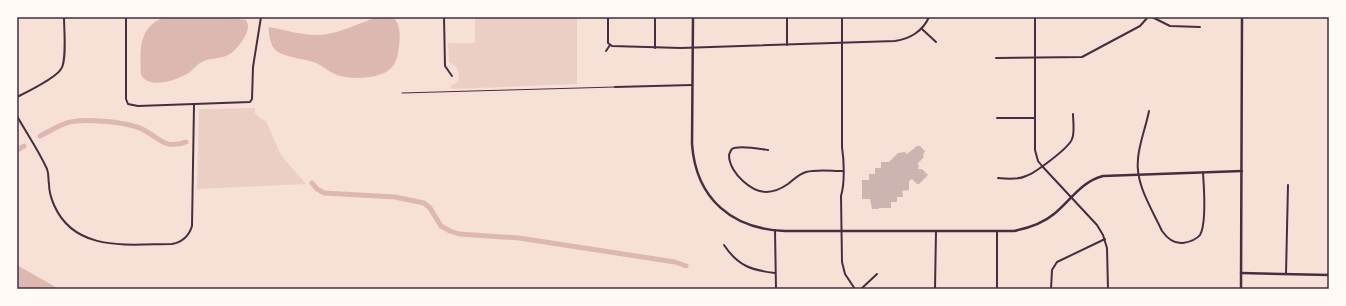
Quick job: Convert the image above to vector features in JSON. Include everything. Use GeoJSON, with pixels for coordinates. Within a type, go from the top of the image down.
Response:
{"type":"FeatureCollection","features":[{"type":"Feature","properties":{"kind":"street"},"geometry":{"type":"LineString","coordinates":[[17,97],[51,78],[61,70],[64,61],[64,17]]}},
{"type":"Feature","properties":{"kind":"street"},"geometry":{"type":"LineString","coordinates":[[126,17],[126,99],[128,104],[138,106],[244,103],[252,101],[253,67],[261,17]]}},
{"type":"Feature","properties":{"kind":"street"},"geometry":{"type":"LineString","coordinates":[[444,17],[445,66],[452,76]]}},
{"type":"Feature","properties":{"kind":"street"},"geometry":{"type":"LineString","coordinates":[[608,17],[608,43],[610,45],[615,47],[654,48],[787,45],[900,40],[911,36],[922,29],[927,23],[929,17]]}},
{"type":"Feature","properties":{"kind":"street"},"geometry":{"type":"LineString","coordinates":[[654,48],[655,17]]}},
{"type":"Feature","properties":{"kind":"street"},"geometry":{"type":"LineString","coordinates":[[692,17],[692,144],[694,164],[700,180],[710,196],[724,210],[741,222],[755,227],[775,230],[1014,231],[1038,224],[1054,214],[1086,184],[1097,177],[1242,171]]}},
{"type":"Feature","properties":{"kind":"street"},"geometry":{"type":"LineString","coordinates":[[787,17],[787,45]]}},
{"type":"Feature","properties":{"kind":"street"},"geometry":{"type":"LineString","coordinates":[[842,17],[843,268],[848,280],[855,289]]}},
{"type":"Feature","properties":{"kind":"street"},"geometry":{"type":"LineString","coordinates":[[1035,17],[1035,150],[1038,161],[1042,166],[1100,229],[1105,239],[1108,255],[1108,289]]}},
{"type":"Feature","properties":{"kind":"street"},"geometry":{"type":"LineString","coordinates":[[996,58],[1076,58],[1085,56],[1140,26],[1148,17]]}},
{"type":"Feature","properties":{"kind":"street"},"geometry":{"type":"LineString","coordinates":[[1152,17],[1170,26],[1200,27]]}},
{"type":"Feature","properties":{"kind":"street"},"geometry":{"type":"LineString","coordinates":[[1241,289],[1242,17]]}},
{"type":"Feature","properties":{"kind":"street"},"geometry":{"type":"LineString","coordinates":[[922,29],[936,42]]}},
{"type":"Feature","properties":{"kind":"street"},"geometry":{"type":"LineString","coordinates":[[606,51],[610,45]]}},
{"type":"Feature","properties":{"kind":"street"},"geometry":{"type":"LineString","coordinates":[[615,87],[692,85]]}},
{"type":"Feature","properties":{"kind":"street"},"geometry":{"type":"LineString","coordinates":[[17,116],[47,171],[49,190],[55,208],[69,227],[82,236],[101,242],[172,244],[181,242],[186,238],[192,226],[194,104]]}},
{"type":"Feature","properties":{"kind":"street"},"geometry":{"type":"LineString","coordinates":[[1149,111],[1138,158],[1139,175],[1141,185],[1162,231],[1172,241],[1180,243],[1196,239],[1204,226],[1203,173]]}},
{"type":"Feature","properties":{"kind":"street"},"geometry":{"type":"LineString","coordinates":[[998,178],[1020,178],[1026,176],[1042,166],[1070,144],[1072,138],[1073,114]]}},
{"type":"Feature","properties":{"kind":"street"},"geometry":{"type":"LineString","coordinates":[[997,118],[1035,118]]}},
{"type":"Feature","properties":{"kind":"street"},"geometry":{"type":"LineString","coordinates":[[768,150],[734,148],[731,150],[729,155],[733,168],[740,178],[751,187],[762,192],[776,191],[799,175],[808,171],[843,171]]}},
{"type":"Feature","properties":{"kind":"street"},"geometry":{"type":"LineString","coordinates":[[1286,274],[1288,185]]}},
{"type":"Feature","properties":{"kind":"street"},"geometry":{"type":"LineString","coordinates":[[775,230],[776,289]]}},
{"type":"Feature","properties":{"kind":"street"},"geometry":{"type":"LineString","coordinates":[[935,289],[936,231]]}},
{"type":"Feature","properties":{"kind":"street"},"geometry":{"type":"LineString","coordinates":[[997,231],[997,289]]}},
{"type":"Feature","properties":{"kind":"street"},"geometry":{"type":"LineString","coordinates":[[1051,289],[1052,270],[1058,262],[1105,239]]}},
{"type":"Feature","properties":{"kind":"street"},"geometry":{"type":"LineString","coordinates":[[724,245],[735,259],[747,267],[775,273]]}},
{"type":"Feature","properties":{"kind":"street"},"geometry":{"type":"LineString","coordinates":[[1241,273],[1329,275]]}},
{"type":"Feature","properties":{"kind":"street"},"geometry":{"type":"LineString","coordinates":[[861,289],[877,274]]}},
{"type":"Feature","properties":{"kind":"lane"},"geometry":{"type":"LineString","coordinates":[[402,93],[615,87]]}},
{"type":"Feature","properties":{"kind":"shaded area"},"geometry":{"type":"Polygon","coordinates":[[[165,17],[227,17],[246,20],[248,26],[243,39],[237,48],[230,54],[204,61],[190,72],[179,78],[157,83],[150,82],[145,80],[141,75],[142,40],[145,33],[156,21],[165,17]]]}},
{"type":"Feature","properties":{"kind":"shaded area"},"geometry":{"type":"Polygon","coordinates":[[[377,17],[394,18],[399,28],[400,39],[398,55],[394,65],[388,71],[374,76],[358,78],[343,77],[311,61],[287,56],[276,51],[273,47],[269,32],[269,27],[318,35],[340,31],[377,17]]]}},
{"type":"Feature","properties":{"kind":"shaded area"},"geometry":{"type":"Polygon","coordinates":[[[475,17],[577,17],[577,84],[452,89],[451,85],[456,83],[459,76],[456,67],[449,62],[448,43],[475,43],[475,17]]]}},
{"type":"Feature","properties":{"kind":"shaded area"},"geometry":{"type":"Polygon","coordinates":[[[255,108],[255,113],[261,119],[266,121],[281,155],[306,184],[197,189],[199,109],[255,108]]]}},
{"type":"Feature","properties":{"kind":"shaded area"},"geometry":{"type":"Polygon","coordinates":[[[17,265],[59,289],[17,289],[17,265]]]}},
{"type":"Feature","properties":{"kind":"building"},"geometry":{"type":"Polygon","coordinates":[[[917,146],[920,146],[925,151],[924,157],[917,164],[919,165],[918,169],[922,169],[928,175],[919,184],[912,179],[909,181],[909,190],[902,191],[903,197],[897,197],[897,202],[891,202],[891,208],[872,209],[870,199],[862,199],[862,180],[869,180],[869,174],[875,174],[875,168],[881,168],[881,162],[889,162],[898,153],[905,152],[907,154],[917,146]]]}},
{"type":"Feature","properties":{"kind":"waterway"},"geometry":{"type":"LineString","coordinates":[[40,136],[71,122],[103,121],[135,126],[167,144],[172,145],[186,142]]}},
{"type":"Feature","properties":{"kind":"waterway"},"geometry":{"type":"LineString","coordinates":[[17,150],[24,146]]}},
{"type":"Feature","properties":{"kind":"waterway"},"geometry":{"type":"LineString","coordinates":[[312,183],[317,189],[324,193],[395,197],[424,203],[430,208],[441,226],[459,234],[519,238],[675,262],[686,266]]}}]}
